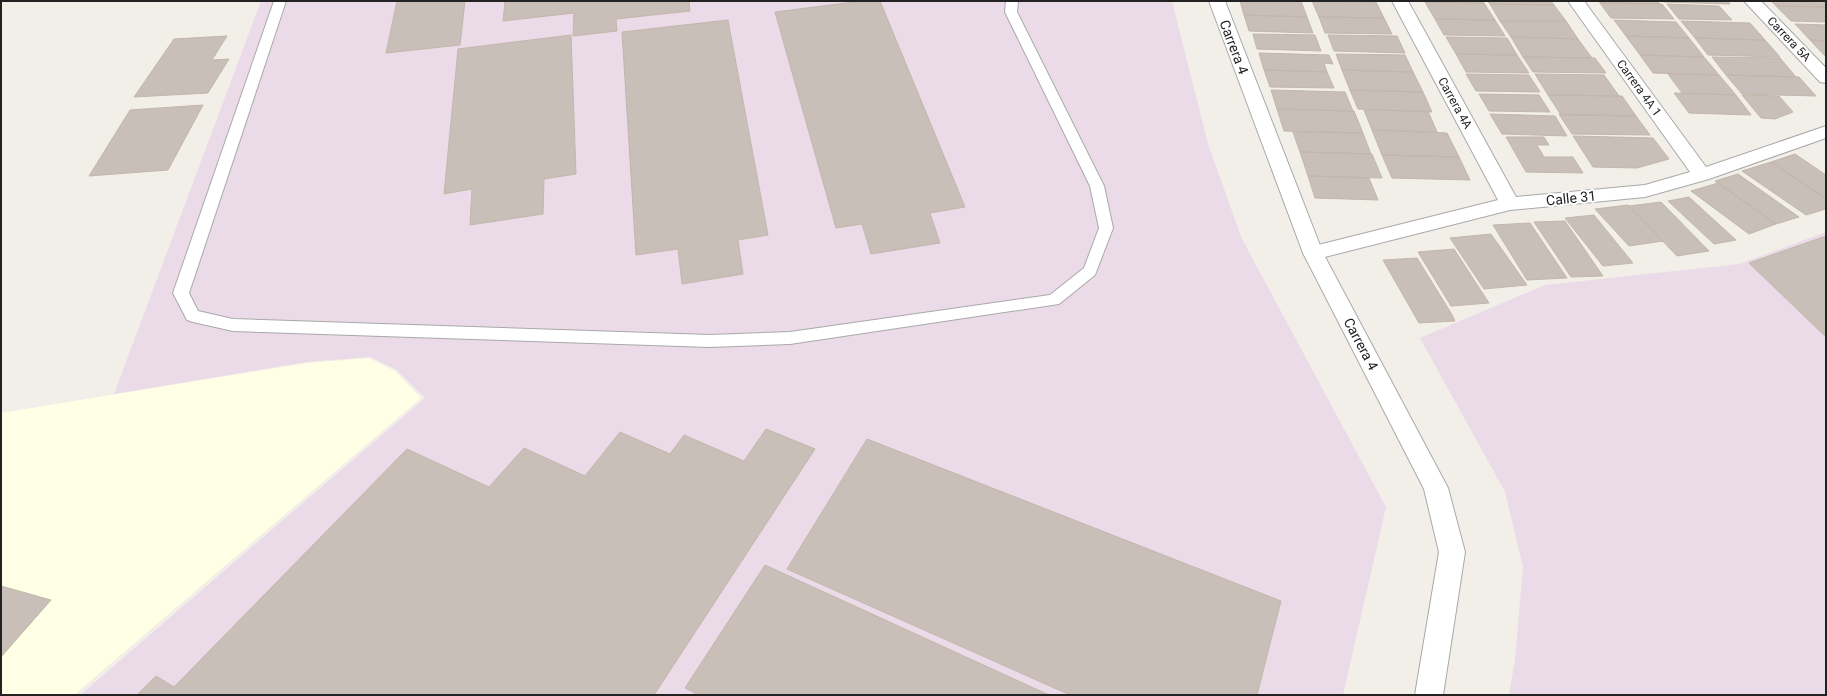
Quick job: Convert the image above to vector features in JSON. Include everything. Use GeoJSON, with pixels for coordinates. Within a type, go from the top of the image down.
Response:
{"type":"FeatureCollection","features":[{"type":"Feature","properties":{"kind":"street","name":"Carrera 4"},"geometry":{"type":"LineString","coordinates":[[1217,1],[1313,253],[1436,488],[1452,552],[1429,695]]}},
{"type":"Feature","properties":{"kind":"street","name":"Carrera 4A"},"geometry":{"type":"LineString","coordinates":[[1400,1],[1510,204]]}},
{"type":"Feature","properties":{"kind":"street","name":"Carrera 4A 1"},"geometry":{"type":"LineString","coordinates":[[1576,1],[1702,175]]}},
{"type":"Feature","properties":{"kind":"street","name":"Carrera 5A"},"geometry":{"type":"LineString","coordinates":[[1752,1],[1826,78]]}},
{"type":"Feature","properties":{"kind":"street","name":"Calle 31"},"geometry":{"type":"LineString","coordinates":[[1313,253],[1510,204],[1645,191],[1702,175],[1826,132]]}},
{"type":"Feature","properties":{"kind":"lane"},"geometry":{"type":"LineString","coordinates":[[280,1],[181,293],[193,316],[233,325],[710,341],[790,338],[1054,300],[1090,271],[1106,228],[1097,186],[1011,12],[1012,1]]}},
{"type":"Feature","properties":{"kind":"shaded area"},"geometry":{"type":"Polygon","coordinates":[[[261,1],[1172,1],[1208,144],[1242,239],[1386,507],[1343,695],[80,695],[425,398],[397,370],[370,357],[307,362],[114,394],[261,1]]]}},
{"type":"Feature","properties":{"kind":"shaded area"},"geometry":{"type":"Polygon","coordinates":[[[1826,232],[1826,695],[1509,695],[1515,659],[1523,567],[1505,492],[1420,338],[1545,285],[1739,264],[1826,232]]]}},
{"type":"Feature","properties":{"kind":"shaded area"},"geometry":{"type":"Polygon","coordinates":[[[369,358],[395,371],[421,398],[74,695],[1,695],[1,413],[307,363],[369,358]]]}},
{"type":"Feature","properties":{"kind":"building"},"geometry":{"type":"Polygon","coordinates":[[[397,1],[465,1],[460,45],[386,53],[397,1]]]}},
{"type":"Feature","properties":{"kind":"building"},"geometry":{"type":"Polygon","coordinates":[[[505,1],[689,1],[690,11],[616,19],[617,31],[573,36],[574,13],[503,21],[505,1]]]}},
{"type":"Feature","properties":{"kind":"building"},"geometry":{"type":"Polygon","coordinates":[[[862,1],[880,1],[965,207],[930,213],[940,243],[871,254],[862,224],[836,228],[775,12],[862,1]]]}},
{"type":"Feature","properties":{"kind":"building"},"geometry":{"type":"Polygon","coordinates":[[[1240,1],[1301,1],[1307,17],[1244,15],[1240,1]]]}},
{"type":"Feature","properties":{"kind":"building"},"geometry":{"type":"Polygon","coordinates":[[[1312,1],[1376,2],[1384,18],[1319,17],[1312,1]]]}},
{"type":"Feature","properties":{"kind":"building"},"geometry":{"type":"Polygon","coordinates":[[[1483,1],[1484,3],[1425,2],[1483,1]]]}},
{"type":"Feature","properties":{"kind":"building"},"geometry":{"type":"Polygon","coordinates":[[[1487,1],[1551,1],[1554,5],[1490,4],[1487,1]]]}},
{"type":"Feature","properties":{"kind":"building"},"geometry":{"type":"Polygon","coordinates":[[[1599,1],[1657,1],[1660,4],[1600,3],[1599,1]]]}},
{"type":"Feature","properties":{"kind":"building"},"geometry":{"type":"Polygon","coordinates":[[[1663,1],[1728,1],[1730,4],[1664,2],[1663,1]]]}},
{"type":"Feature","properties":{"kind":"building"},"geometry":{"type":"Polygon","coordinates":[[[1771,1],[1826,1],[1826,7],[1776,6],[1771,1]]]}},
{"type":"Feature","properties":{"kind":"building"},"geometry":{"type":"Polygon","coordinates":[[[1425,2],[1484,3],[1495,20],[1435,19],[1425,2]]]}},
{"type":"Feature","properties":{"kind":"building"},"geometry":{"type":"Polygon","coordinates":[[[1600,3],[1662,4],[1674,19],[1611,18],[1600,3]]]}},
{"type":"Feature","properties":{"kind":"building"},"geometry":{"type":"Polygon","coordinates":[[[1490,4],[1554,5],[1566,21],[1500,21],[1490,4]]]}},
{"type":"Feature","properties":{"kind":"building"},"geometry":{"type":"Polygon","coordinates":[[[1667,4],[1719,6],[1732,20],[1679,19],[1667,4]]]}},
{"type":"Feature","properties":{"kind":"building"},"geometry":{"type":"Polygon","coordinates":[[[1776,6],[1826,7],[1826,22],[1791,21],[1776,6]]]}},
{"type":"Feature","properties":{"kind":"building"},"geometry":{"type":"Polygon","coordinates":[[[1244,15],[1307,17],[1313,33],[1249,31],[1244,15]]]}},
{"type":"Feature","properties":{"kind":"building"},"geometry":{"type":"Polygon","coordinates":[[[1319,17],[1384,18],[1392,34],[1325,33],[1319,17]]]}},
{"type":"Feature","properties":{"kind":"building"},"geometry":{"type":"Polygon","coordinates":[[[1435,19],[1495,20],[1505,36],[1444,35],[1435,19]]]}},
{"type":"Feature","properties":{"kind":"building"},"geometry":{"type":"Polygon","coordinates":[[[728,20],[768,235],[738,240],[743,274],[682,284],[678,249],[636,255],[622,32],[728,20]]]}},
{"type":"Feature","properties":{"kind":"building"},"geometry":{"type":"Polygon","coordinates":[[[1614,20],[1676,22],[1689,38],[1626,36],[1614,20]]]}},
{"type":"Feature","properties":{"kind":"building"},"geometry":{"type":"Polygon","coordinates":[[[1500,21],[1566,21],[1578,39],[1511,37],[1500,21]]]}},
{"type":"Feature","properties":{"kind":"building"},"geometry":{"type":"Polygon","coordinates":[[[1681,21],[1750,23],[1765,40],[1695,38],[1681,21]]]}},
{"type":"Feature","properties":{"kind":"building"},"geometry":{"type":"Polygon","coordinates":[[[1795,24],[1826,25],[1826,41],[1810,40],[1795,24]]]}},
{"type":"Feature","properties":{"kind":"building"},"geometry":{"type":"Polygon","coordinates":[[[1253,34],[1315,35],[1321,51],[1257,49],[1253,34]]]}},
{"type":"Feature","properties":{"kind":"building"},"geometry":{"type":"Polygon","coordinates":[[[571,35],[576,174],[544,179],[543,214],[470,225],[472,189],[444,194],[458,49],[571,35]]]}},
{"type":"Feature","properties":{"kind":"building"},"geometry":{"type":"Polygon","coordinates":[[[1328,35],[1397,36],[1405,53],[1334,51],[1328,35]]]}},
{"type":"Feature","properties":{"kind":"building"},"geometry":{"type":"Polygon","coordinates":[[[227,36],[212,60],[229,59],[208,93],[134,97],[174,39],[227,36]]]}},
{"type":"Feature","properties":{"kind":"building"},"geometry":{"type":"Polygon","coordinates":[[[1626,36],[1689,38],[1704,57],[1640,55],[1626,36]]]}},
{"type":"Feature","properties":{"kind":"building"},"geometry":{"type":"Polygon","coordinates":[[[1446,37],[1507,38],[1517,55],[1456,54],[1446,37]]]}},
{"type":"Feature","properties":{"kind":"building"},"geometry":{"type":"Polygon","coordinates":[[[1511,37],[1578,39],[1592,58],[1523,57],[1511,37]]]}},
{"type":"Feature","properties":{"kind":"building"},"geometry":{"type":"Polygon","coordinates":[[[1695,38],[1765,40],[1780,57],[1708,55],[1695,38]]]}},
{"type":"Feature","properties":{"kind":"building"},"geometry":{"type":"Polygon","coordinates":[[[1810,40],[1826,41],[1826,57],[1810,40]]]}},
{"type":"Feature","properties":{"kind":"building"},"geometry":{"type":"Polygon","coordinates":[[[1259,53],[1329,55],[1333,64],[1324,63],[1327,72],[1264,70],[1259,53]]]}},
{"type":"Feature","properties":{"kind":"building"},"geometry":{"type":"Polygon","coordinates":[[[1336,54],[1405,55],[1413,72],[1342,70],[1336,54]]]}},
{"type":"Feature","properties":{"kind":"building"},"geometry":{"type":"Polygon","coordinates":[[[1456,54],[1517,55],[1529,73],[1466,72],[1456,54]]]}},
{"type":"Feature","properties":{"kind":"building"},"geometry":{"type":"Polygon","coordinates":[[[1640,55],[1704,57],[1719,75],[1653,73],[1640,55]]]}},
{"type":"Feature","properties":{"kind":"building"},"geometry":{"type":"Polygon","coordinates":[[[1523,57],[1595,58],[1606,73],[1533,72],[1523,57]]]}},
{"type":"Feature","properties":{"kind":"building"},"geometry":{"type":"Polygon","coordinates":[[[1712,57],[1780,58],[1796,77],[1726,75],[1712,57]]]}},
{"type":"Feature","properties":{"kind":"building"},"geometry":{"type":"Polygon","coordinates":[[[1264,70],[1327,72],[1334,88],[1270,87],[1264,70]]]}},
{"type":"Feature","properties":{"kind":"building"},"geometry":{"type":"Polygon","coordinates":[[[1342,70],[1413,72],[1423,92],[1350,90],[1342,70]]]}},
{"type":"Feature","properties":{"kind":"building"},"geometry":{"type":"Polygon","coordinates":[[[1466,74],[1529,75],[1540,92],[1476,91],[1466,74]]]}},
{"type":"Feature","properties":{"kind":"building"},"geometry":{"type":"Polygon","coordinates":[[[1535,74],[1604,75],[1619,96],[1548,95],[1535,74]]]}},
{"type":"Feature","properties":{"kind":"building"},"geometry":{"type":"Polygon","coordinates":[[[1668,74],[1719,75],[1736,95],[1682,93],[1668,74]]]}},
{"type":"Feature","properties":{"kind":"building"},"geometry":{"type":"Polygon","coordinates":[[[1726,75],[1799,77],[1816,96],[1742,94],[1726,75]]]}},
{"type":"Feature","properties":{"kind":"building"},"geometry":{"type":"Polygon","coordinates":[[[1271,90],[1345,92],[1353,111],[1277,109],[1271,90]]]}},
{"type":"Feature","properties":{"kind":"building"},"geometry":{"type":"Polygon","coordinates":[[[1350,90],[1423,92],[1432,112],[1358,109],[1350,90]]]}},
{"type":"Feature","properties":{"kind":"building"},"geometry":{"type":"Polygon","coordinates":[[[1674,93],[1736,95],[1751,115],[1689,113],[1674,93]]]}},
{"type":"Feature","properties":{"kind":"building"},"geometry":{"type":"Polygon","coordinates":[[[1479,94],[1539,95],[1550,112],[1489,111],[1479,94]]]}},
{"type":"Feature","properties":{"kind":"building"},"geometry":{"type":"Polygon","coordinates":[[[1548,95],[1622,96],[1636,116],[1561,115],[1548,95]]]}},
{"type":"Feature","properties":{"kind":"building"},"geometry":{"type":"Polygon","coordinates":[[[1742,95],[1779,96],[1793,112],[1775,119],[1761,118],[1742,95]]]}},
{"type":"Feature","properties":{"kind":"building"},"geometry":{"type":"Polygon","coordinates":[[[203,105],[168,170],[89,176],[130,110],[203,105]]]}},
{"type":"Feature","properties":{"kind":"building"},"geometry":{"type":"Polygon","coordinates":[[[1277,109],[1354,111],[1363,133],[1284,131],[1277,109]]]}},
{"type":"Feature","properties":{"kind":"building"},"geometry":{"type":"Polygon","coordinates":[[[1364,110],[1428,111],[1437,132],[1372,130],[1364,110]]]}},
{"type":"Feature","properties":{"kind":"building"},"geometry":{"type":"Polygon","coordinates":[[[1490,114],[1555,116],[1567,136],[1502,134],[1490,114]]]}},
{"type":"Feature","properties":{"kind":"building"},"geometry":{"type":"Polygon","coordinates":[[[1559,114],[1636,116],[1650,135],[1572,134],[1559,114]]]}},
{"type":"Feature","properties":{"kind":"building"},"geometry":{"type":"Polygon","coordinates":[[[1372,130],[1447,133],[1459,157],[1382,155],[1372,130]]]}},
{"type":"Feature","properties":{"kind":"building"},"geometry":{"type":"Polygon","coordinates":[[[1293,132],[1363,133],[1371,154],[1300,152],[1293,132]]]}},
{"type":"Feature","properties":{"kind":"building"},"geometry":{"type":"Polygon","coordinates":[[[1573,136],[1653,138],[1669,159],[1637,168],[1593,167],[1573,136]]]}},
{"type":"Feature","properties":{"kind":"building"},"geometry":{"type":"Polygon","coordinates":[[[1506,137],[1544,137],[1549,145],[1537,145],[1544,157],[1573,157],[1583,173],[1526,172],[1506,137]]]}},
{"type":"Feature","properties":{"kind":"building"},"geometry":{"type":"Polygon","coordinates":[[[1300,152],[1372,154],[1382,178],[1308,176],[1300,152]]]}},
{"type":"Feature","properties":{"kind":"building"},"geometry":{"type":"Polygon","coordinates":[[[1795,154],[1826,175],[1826,199],[1771,162],[1795,154]]]}},
{"type":"Feature","properties":{"kind":"building"},"geometry":{"type":"Polygon","coordinates":[[[1382,155],[1459,157],[1470,180],[1392,178],[1382,155]]]}},
{"type":"Feature","properties":{"kind":"building"},"geometry":{"type":"Polygon","coordinates":[[[1771,162],[1826,199],[1826,209],[1806,215],[1742,171],[1771,162]]]}},
{"type":"Feature","properties":{"kind":"building"},"geometry":{"type":"Polygon","coordinates":[[[1738,174],[1799,217],[1776,224],[1715,181],[1738,174]]]}},
{"type":"Feature","properties":{"kind":"building"},"geometry":{"type":"Polygon","coordinates":[[[1308,176],[1369,178],[1378,200],[1315,198],[1308,176]]]}},
{"type":"Feature","properties":{"kind":"building"},"geometry":{"type":"Polygon","coordinates":[[[1718,183],[1776,224],[1749,234],[1691,191],[1718,183]]]}},
{"type":"Feature","properties":{"kind":"building"},"geometry":{"type":"Polygon","coordinates":[[[1689,197],[1736,240],[1714,244],[1668,201],[1689,197]]]}},
{"type":"Feature","properties":{"kind":"building"},"geometry":{"type":"Polygon","coordinates":[[[1661,202],[1709,251],[1677,256],[1629,206],[1661,202]]]}},
{"type":"Feature","properties":{"kind":"building"},"geometry":{"type":"Polygon","coordinates":[[[1628,205],[1663,241],[1629,246],[1595,209],[1628,205]]]}},
{"type":"Feature","properties":{"kind":"building"},"geometry":{"type":"Polygon","coordinates":[[[1594,215],[1633,263],[1603,266],[1565,218],[1594,215]]]}},
{"type":"Feature","properties":{"kind":"building"},"geometry":{"type":"Polygon","coordinates":[[[1565,221],[1603,276],[1571,277],[1534,222],[1565,221]]]}},
{"type":"Feature","properties":{"kind":"building"},"geometry":{"type":"Polygon","coordinates":[[[1530,223],[1567,278],[1527,280],[1493,225],[1530,223]]]}},
{"type":"Feature","properties":{"kind":"building"},"geometry":{"type":"Polygon","coordinates":[[[1491,234],[1527,285],[1484,289],[1450,238],[1491,234]]]}},
{"type":"Feature","properties":{"kind":"building"},"geometry":{"type":"Polygon","coordinates":[[[1826,236],[1826,337],[1749,263],[1826,236]]]}},
{"type":"Feature","properties":{"kind":"building"},"geometry":{"type":"Polygon","coordinates":[[[1454,249],[1489,303],[1451,306],[1418,252],[1454,249]]]}},
{"type":"Feature","properties":{"kind":"building"},"geometry":{"type":"Polygon","coordinates":[[[1417,258],[1455,321],[1419,323],[1383,260],[1417,258]]]}},
{"type":"Feature","properties":{"kind":"building"},"geometry":{"type":"Polygon","coordinates":[[[766,429],[815,449],[654,695],[137,695],[156,676],[174,687],[407,449],[489,487],[524,448],[585,476],[620,432],[670,454],[684,435],[744,461],[766,429]]]}},
{"type":"Feature","properties":{"kind":"building"},"geometry":{"type":"Polygon","coordinates":[[[867,439],[1281,601],[1257,695],[1070,695],[787,569],[867,439]]]}},
{"type":"Feature","properties":{"kind":"building"},"geometry":{"type":"Polygon","coordinates":[[[765,565],[1049,695],[699,695],[685,688],[765,565]]]}},
{"type":"Feature","properties":{"kind":"building"},"geometry":{"type":"Polygon","coordinates":[[[1,586],[51,600],[1,657],[1,586]]]}}]}
